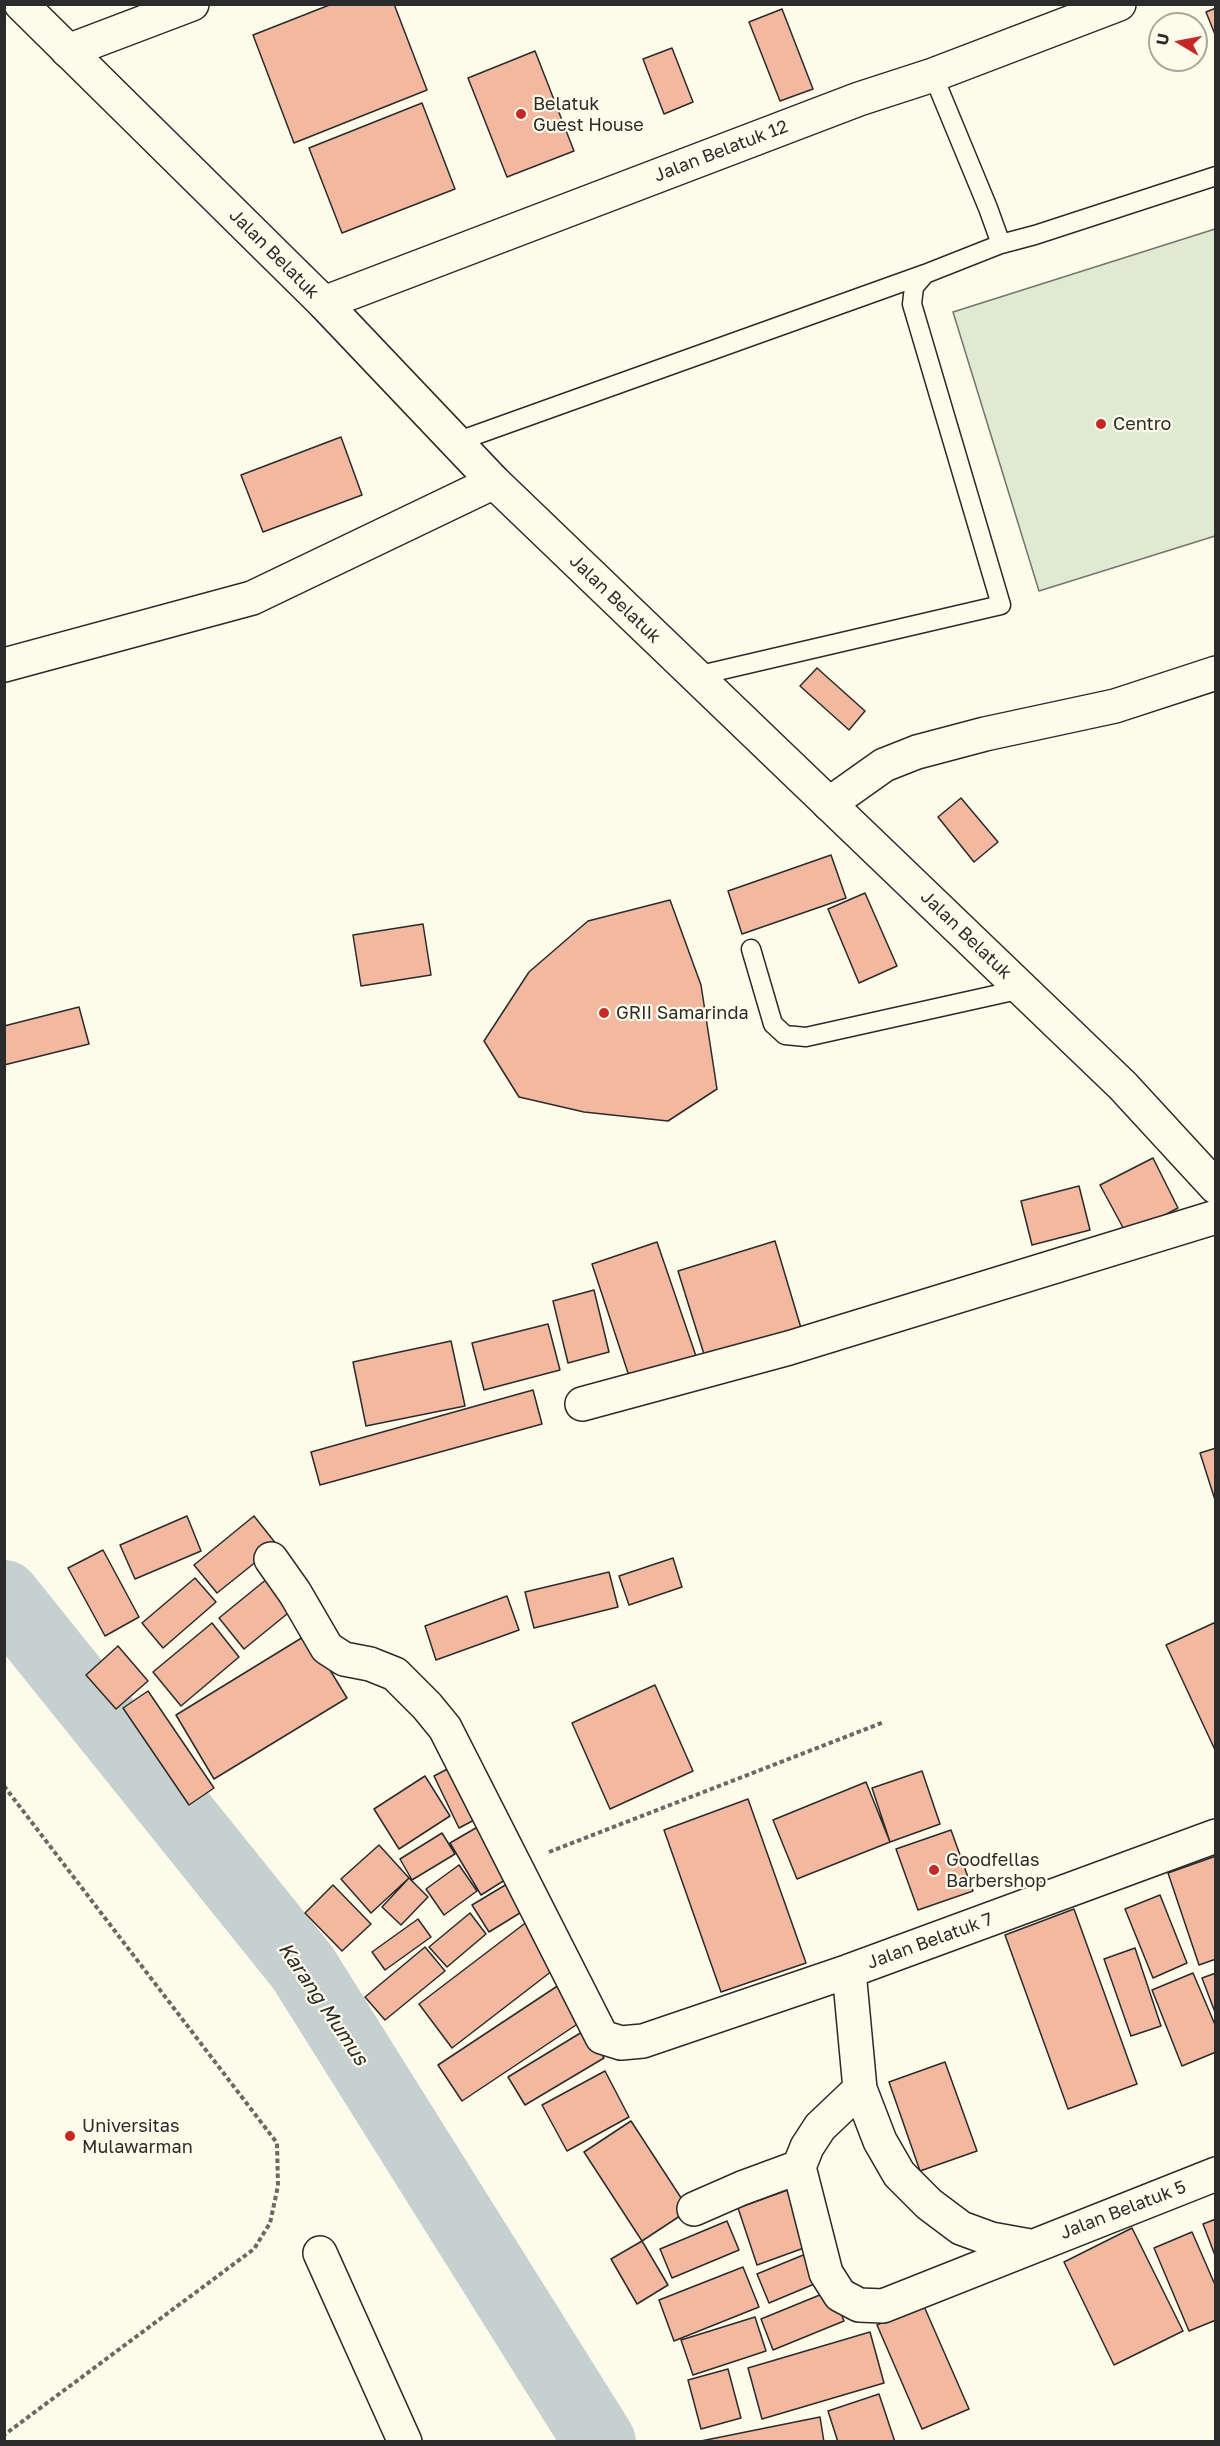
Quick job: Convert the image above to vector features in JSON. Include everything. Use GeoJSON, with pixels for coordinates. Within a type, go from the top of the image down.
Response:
{"type":"FeatureCollection","features":[{"type":"Feature","properties":{"kind":"street","name":"Jalan Belatuk"},"geometry":{"type":"LineString","coordinates":[[21,4],[324,303],[494,482],[1123,1086],[1215,1187]]}},
{"type":"Feature","properties":{"kind":"street"},"geometry":{"type":"LineString","coordinates":[[68,51],[192,4]]}},
{"type":"Feature","properties":{"kind":"street","name":"Jalan Belatuk 12"},"geometry":{"type":"LineString","coordinates":[[324,303],[859,99],[933,75],[1119,4]]}},
{"type":"Feature","properties":{"kind":"street"},"geometry":{"type":"LineString","coordinates":[[4,664],[252,598],[494,482]]}},
{"type":"Feature","properties":{"kind":"street"},"geometry":{"type":"LineString","coordinates":[[829,804],[884,765],[917,752],[1115,706],[1215,673]]}},
{"type":"Feature","properties":{"kind":"street"},"geometry":{"type":"LineString","coordinates":[[582,1404],[789,1348],[1215,1217]]}},
{"type":"Feature","properties":{"kind":"street"},"geometry":{"type":"LineString","coordinates":[[271,1559],[295,1593],[327,1648],[344,1659],[370,1664],[395,1674],[445,1728],[515,1865]]}},
{"type":"Feature","properties":{"kind":"street","name":"Jalan Belatuk 7"},"geometry":{"type":"LineString","coordinates":[[515,1865],[602,2037],[621,2043],[643,2041],[849,1971],[1215,1836]]}},
{"type":"Feature","properties":{"kind":"street"},"geometry":{"type":"LineString","coordinates":[[849,1971],[860,2090],[880,2141],[899,2174],[929,2204],[961,2228],[991,2239],[1030,2246]]}},
{"type":"Feature","properties":{"kind":"street"},"geometry":{"type":"LineString","coordinates":[[694,2210],[742,2188],[799,2168],[807,2147],[820,2127],[860,2090]]}},
{"type":"Feature","properties":{"kind":"street","name":"Jalan Belatuk 5"},"geometry":{"type":"LineString","coordinates":[[799,2168],[826,2272],[840,2295],[859,2304],[883,2306],[1215,2174]]}},
{"type":"Feature","properties":{"kind":"street"},"geometry":{"type":"LineString","coordinates":[[320,2253],[405,2442]]}},
{"type":"Feature","properties":{"kind":"lane"},"geometry":{"type":"LineString","coordinates":[[933,75],[1001,244]]}},
{"type":"Feature","properties":{"kind":"lane"},"geometry":{"type":"LineString","coordinates":[[456,442],[925,274],[1001,244],[1215,176]]}},
{"type":"Feature","properties":{"kind":"lane"},"geometry":{"type":"LineString","coordinates":[[696,676],[1001,605],[912,304],[914,287],[925,274]]}},
{"type":"Feature","properties":{"kind":"lane"},"geometry":{"type":"LineString","coordinates":[[751,949],[773,1024],[785,1035],[806,1037],[1022,989]]}},
{"type":"Feature","properties":{"kind":"path"},"geometry":{"type":"LineString","coordinates":[[515,1865],[884,1722]]}},
{"type":"Feature","properties":{"kind":"path"},"geometry":{"type":"LineString","coordinates":[[4,1786],[277,2143],[278,2186],[270,2223],[254,2249],[4,2435]]}},
{"type":"Feature","properties":{"kind":"green space","name":"Centro"},"geometry":{"type":"Polygon","coordinates":[[[1215,229],[1215,536],[1039,591],[953,312],[1215,229]]]}},
{"type":"Feature","properties":{"kind":"building"},"geometry":{"type":"Polygon","coordinates":[[[332,4],[394,4],[427,90],[294,143],[253,35],[332,4]]]}},
{"type":"Feature","properties":{"kind":"building"},"geometry":{"type":"Polygon","coordinates":[[[1216,8],[1216,37],[1208,12],[1206,12],[1216,8]]]}},
{"type":"Feature","properties":{"kind":"building"},"geometry":{"type":"Polygon","coordinates":[[[782,9],[813,89],[780,101],[749,22],[782,9]]]}},
{"type":"Feature","properties":{"kind":"building"},"geometry":{"type":"Polygon","coordinates":[[[672,48],[693,102],[664,114],[643,59],[672,48]]]}},
{"type":"Feature","properties":{"kind":"building","name":"Belatuk Guest House"},"geometry":{"type":"Polygon","coordinates":[[[535,51],[574,151],[507,177],[468,78],[535,51]]]}},
{"type":"Feature","properties":{"kind":"building"},"geometry":{"type":"Polygon","coordinates":[[[422,103],[455,189],[342,233],[309,148],[422,103]]]}},
{"type":"Feature","properties":{"kind":"building"},"geometry":{"type":"Polygon","coordinates":[[[341,437],[362,495],[263,532],[241,475],[341,437]]]}},
{"type":"Feature","properties":{"kind":"building"},"geometry":{"type":"Polygon","coordinates":[[[817,668],[865,711],[849,730],[800,686],[817,668]]]}},
{"type":"Feature","properties":{"kind":"building"},"geometry":{"type":"Polygon","coordinates":[[[961,798],[998,842],[974,862],[938,817],[961,798]]]}},
{"type":"Feature","properties":{"kind":"building"},"geometry":{"type":"Polygon","coordinates":[[[831,855],[846,898],[742,934],[728,891],[831,855]]]}},
{"type":"Feature","properties":{"kind":"building"},"geometry":{"type":"Polygon","coordinates":[[[865,893],[897,966],[859,983],[828,909],[865,893]]]}},
{"type":"Feature","properties":{"kind":"building","name":"GRII Samarinda"},"geometry":{"type":"Polygon","coordinates":[[[670,900],[701,985],[717,1089],[668,1121],[584,1112],[519,1097],[484,1041],[529,972],[588,921],[670,900]]]}},
{"type":"Feature","properties":{"kind":"building"},"geometry":{"type":"Polygon","coordinates":[[[423,924],[431,975],[361,986],[353,935],[423,924]]]}},
{"type":"Feature","properties":{"kind":"building"},"geometry":{"type":"Polygon","coordinates":[[[79,1007],[89,1044],[4,1065],[4,1026],[79,1007]]]}},
{"type":"Feature","properties":{"kind":"building"},"geometry":{"type":"Polygon","coordinates":[[[1153,1158],[1178,1208],[1127,1235],[1100,1185],[1153,1158]]]}},
{"type":"Feature","properties":{"kind":"building"},"geometry":{"type":"Polygon","coordinates":[[[1079,1186],[1090,1230],[1032,1245],[1021,1201],[1079,1186]]]}},
{"type":"Feature","properties":{"kind":"building"},"geometry":{"type":"Polygon","coordinates":[[[775,1241],[804,1338],[708,1367],[678,1271],[775,1241]]]}},
{"type":"Feature","properties":{"kind":"building"},"geometry":{"type":"Polygon","coordinates":[[[657,1242],[697,1359],[631,1382],[592,1264],[657,1242]]]}},
{"type":"Feature","properties":{"kind":"building"},"geometry":{"type":"Polygon","coordinates":[[[594,1290],[609,1352],[568,1363],[553,1301],[594,1290]]]}},
{"type":"Feature","properties":{"kind":"building"},"geometry":{"type":"Polygon","coordinates":[[[548,1324],[560,1370],[484,1390],[472,1343],[548,1324]]]}},
{"type":"Feature","properties":{"kind":"building"},"geometry":{"type":"Polygon","coordinates":[[[451,1341],[465,1406],[366,1426],[353,1362],[451,1341]]]}},
{"type":"Feature","properties":{"kind":"building"},"geometry":{"type":"Polygon","coordinates":[[[533,1390],[542,1424],[320,1485],[311,1452],[533,1390]]]}},
{"type":"Feature","properties":{"kind":"building"},"geometry":{"type":"Polygon","coordinates":[[[1216,1448],[1216,1503],[1200,1453],[1216,1448]]]}},
{"type":"Feature","properties":{"kind":"building"},"geometry":{"type":"Polygon","coordinates":[[[187,1516],[201,1551],[135,1579],[120,1545],[187,1516]]]}},
{"type":"Feature","properties":{"kind":"building"},"geometry":{"type":"Polygon","coordinates":[[[254,1516],[277,1545],[217,1593],[194,1565],[254,1516]]]}},
{"type":"Feature","properties":{"kind":"building"},"geometry":{"type":"Polygon","coordinates":[[[103,1550],[139,1617],[105,1636],[68,1568],[103,1550]]]}},
{"type":"Feature","properties":{"kind":"building"},"geometry":{"type":"Polygon","coordinates":[[[673,1558],[682,1587],[629,1605],[619,1576],[673,1558]]]}},
{"type":"Feature","properties":{"kind":"building"},"geometry":{"type":"Polygon","coordinates":[[[609,1572],[618,1607],[534,1628],[525,1592],[609,1572]]]}},
{"type":"Feature","properties":{"kind":"building"},"geometry":{"type":"Polygon","coordinates":[[[273,1574],[298,1605],[244,1649],[219,1618],[273,1574]]]}},
{"type":"Feature","properties":{"kind":"building"},"geometry":{"type":"Polygon","coordinates":[[[195,1578],[216,1602],[163,1648],[142,1623],[195,1578]]]}},
{"type":"Feature","properties":{"kind":"building"},"geometry":{"type":"Polygon","coordinates":[[[507,1596],[519,1630],[436,1660],[425,1626],[507,1596]]]}},
{"type":"Feature","properties":{"kind":"building"},"geometry":{"type":"Polygon","coordinates":[[[1216,1622],[1216,1752],[1166,1645],[1216,1622]]]}},
{"type":"Feature","properties":{"kind":"building"},"geometry":{"type":"Polygon","coordinates":[[[212,1623],[239,1657],[181,1706],[153,1672],[212,1623]]]}},
{"type":"Feature","properties":{"kind":"building"},"geometry":{"type":"Polygon","coordinates":[[[308,1634],[347,1698],[214,1779],[176,1715],[308,1634]]]}},
{"type":"Feature","properties":{"kind":"building"},"geometry":{"type":"Polygon","coordinates":[[[118,1646],[148,1681],[116,1709],[86,1675],[118,1646]]]}},
{"type":"Feature","properties":{"kind":"building"},"geometry":{"type":"Polygon","coordinates":[[[655,1685],[693,1771],[610,1809],[572,1723],[655,1685]]]}},
{"type":"Feature","properties":{"kind":"building"},"geometry":{"type":"Polygon","coordinates":[[[148,1691],[214,1788],[189,1805],[123,1708],[148,1691]]]}},
{"type":"Feature","properties":{"kind":"building"},"geometry":{"type":"Polygon","coordinates":[[[457,1764],[482,1816],[459,1828],[434,1776],[457,1764]]]}},
{"type":"Feature","properties":{"kind":"building"},"geometry":{"type":"Polygon","coordinates":[[[922,1771],[940,1824],[890,1842],[872,1788],[922,1771]]]}},
{"type":"Feature","properties":{"kind":"building"},"geometry":{"type":"Polygon","coordinates":[[[425,1776],[450,1816],[399,1849],[374,1809],[425,1776]]]}},
{"type":"Feature","properties":{"kind":"building"},"geometry":{"type":"Polygon","coordinates":[[[866,1782],[890,1842],[797,1879],[773,1820],[866,1782]]]}},
{"type":"Feature","properties":{"kind":"building"},"geometry":{"type":"Polygon","coordinates":[[[748,1799],[806,1963],[721,1992],[664,1830],[748,1799]]]}},
{"type":"Feature","properties":{"kind":"building"},"geometry":{"type":"Polygon","coordinates":[[[486,1822],[516,1873],[481,1895],[450,1843],[486,1822]]]}},
{"type":"Feature","properties":{"kind":"building","name":"Goodfellas Barbershop"},"geometry":{"type":"Polygon","coordinates":[[[951,1830],[973,1891],[918,1910],[896,1849],[951,1830]]]}},
{"type":"Feature","properties":{"kind":"building"},"geometry":{"type":"Polygon","coordinates":[[[442,1833],[455,1854],[412,1880],[400,1859],[442,1833]]]}},
{"type":"Feature","properties":{"kind":"building"},"geometry":{"type":"Polygon","coordinates":[[[379,1845],[409,1878],[371,1913],[341,1879],[379,1845]]]}},
{"type":"Feature","properties":{"kind":"building"},"geometry":{"type":"Polygon","coordinates":[[[1216,1856],[1216,1959],[1199,1965],[1168,1873],[1216,1856]]]}},
{"type":"Feature","properties":{"kind":"building"},"geometry":{"type":"Polygon","coordinates":[[[459,1865],[477,1891],[444,1915],[426,1889],[459,1865]]]}},
{"type":"Feature","properties":{"kind":"building"},"geometry":{"type":"Polygon","coordinates":[[[409,1878],[428,1897],[401,1925],[382,1907],[409,1878]]]}},
{"type":"Feature","properties":{"kind":"building"},"geometry":{"type":"Polygon","coordinates":[[[517,1878],[533,1905],[489,1932],[472,1905],[517,1878]]]}},
{"type":"Feature","properties":{"kind":"building"},"geometry":{"type":"Polygon","coordinates":[[[333,1885],[371,1924],[342,1951],[305,1913],[333,1885]]]}},
{"type":"Feature","properties":{"kind":"building"},"geometry":{"type":"Polygon","coordinates":[[[1160,1895],[1187,1963],[1153,1978],[1125,1909],[1160,1895]]]}},
{"type":"Feature","properties":{"kind":"building"},"geometry":{"type":"Polygon","coordinates":[[[1074,1909],[1137,2084],[1068,2109],[1005,1935],[1074,1909]]]}},
{"type":"Feature","properties":{"kind":"building"},"geometry":{"type":"Polygon","coordinates":[[[470,1913],[486,1934],[447,1967],[429,1947],[470,1913]]]}},
{"type":"Feature","properties":{"kind":"building"},"geometry":{"type":"Polygon","coordinates":[[[418,1919],[431,1937],[385,1970],[372,1952],[418,1919]]]}},
{"type":"Feature","properties":{"kind":"building"},"geometry":{"type":"Polygon","coordinates":[[[528,1921],[561,1964],[452,2048],[419,2004],[528,1921]]]}},
{"type":"Feature","properties":{"kind":"building"},"geometry":{"type":"Polygon","coordinates":[[[425,1947],[445,1971],[385,2020],[365,1997],[425,1947]]]}},
{"type":"Feature","properties":{"kind":"building"},"geometry":{"type":"Polygon","coordinates":[[[1135,1948],[1161,2026],[1131,2036],[1104,1959],[1135,1948]]]}},
{"type":"Feature","properties":{"kind":"building"},"geometry":{"type":"Polygon","coordinates":[[[1193,1973],[1216,2027],[1216,2052],[1182,2066],[1152,1990],[1193,1973]]]}},
{"type":"Feature","properties":{"kind":"building"},"geometry":{"type":"Polygon","coordinates":[[[1216,1973],[1216,2015],[1202,1978],[1216,1973]]]}},
{"type":"Feature","properties":{"kind":"building"},"geometry":{"type":"Polygon","coordinates":[[[565,1981],[588,2017],[462,2101],[438,2065],[565,1981]]]}},
{"type":"Feature","properties":{"kind":"building"},"geometry":{"type":"Polygon","coordinates":[[[587,2029],[604,2058],[525,2105],[508,2077],[587,2029]]]}},
{"type":"Feature","properties":{"kind":"building"},"geometry":{"type":"Polygon","coordinates":[[[945,2062],[977,2151],[920,2171],[889,2082],[945,2062]]]}},
{"type":"Feature","properties":{"kind":"building"},"geometry":{"type":"Polygon","coordinates":[[[605,2071],[629,2117],[567,2151],[542,2105],[605,2071]]]}},
{"type":"Feature","properties":{"kind":"building"},"geometry":{"type":"Polygon","coordinates":[[[631,2121],[689,2210],[642,2241],[584,2152],[631,2121]]]}},
{"type":"Feature","properties":{"kind":"building"},"geometry":{"type":"Polygon","coordinates":[[[796,2187],[815,2244],[757,2265],[738,2208],[796,2187]]]}},
{"type":"Feature","properties":{"kind":"building"},"geometry":{"type":"Polygon","coordinates":[[[1216,2219],[1216,2258],[1203,2224],[1216,2219]]]}},
{"type":"Feature","properties":{"kind":"building"},"geometry":{"type":"Polygon","coordinates":[[[727,2221],[739,2250],[672,2278],[660,2249],[727,2221]]]}},
{"type":"Feature","properties":{"kind":"building"},"geometry":{"type":"Polygon","coordinates":[[[1132,2228],[1183,2331],[1114,2365],[1064,2262],[1132,2228]]]}},
{"type":"Feature","properties":{"kind":"building"},"geometry":{"type":"Polygon","coordinates":[[[1192,2232],[1216,2287],[1216,2320],[1189,2331],[1154,2248],[1192,2232]]]}},
{"type":"Feature","properties":{"kind":"building"},"geometry":{"type":"Polygon","coordinates":[[[642,2241],[668,2285],[637,2304],[611,2259],[642,2241]]]}},
{"type":"Feature","properties":{"kind":"building"},"geometry":{"type":"Polygon","coordinates":[[[813,2251],[824,2280],[769,2303],[757,2274],[813,2251]]]}},
{"type":"Feature","properties":{"kind":"building"},"geometry":{"type":"Polygon","coordinates":[[[743,2267],[759,2307],[674,2341],[659,2300],[743,2267]]]}},
{"type":"Feature","properties":{"kind":"building"},"geometry":{"type":"Polygon","coordinates":[[[832,2290],[844,2321],[773,2350],[761,2319],[832,2290]]]}},
{"type":"Feature","properties":{"kind":"building"},"geometry":{"type":"Polygon","coordinates":[[[923,2304],[969,2409],[922,2429],[877,2325],[923,2304]]]}},
{"type":"Feature","properties":{"kind":"building"},"geometry":{"type":"Polygon","coordinates":[[[755,2317],[766,2351],[693,2375],[681,2340],[755,2317]]]}},
{"type":"Feature","properties":{"kind":"building"},"geometry":{"type":"Polygon","coordinates":[[[870,2332],[884,2383],[762,2419],[748,2368],[870,2332]]]}},
{"type":"Feature","properties":{"kind":"building"},"geometry":{"type":"Polygon","coordinates":[[[728,2369],[741,2418],[701,2429],[688,2380],[728,2369]]]}},
{"type":"Feature","properties":{"kind":"building"},"geometry":{"type":"Polygon","coordinates":[[[879,2394],[895,2442],[838,2442],[828,2411],[879,2394]]]}},
{"type":"Feature","properties":{"kind":"building"},"geometry":{"type":"Polygon","coordinates":[[[820,2417],[824,2442],[696,2442],[820,2417]]]}},
{"type":"Feature","properties":{"kind":"waterway","name":"Karang Mumus"},"geometry":{"type":"LineString","coordinates":[[4,1596],[303,1968],[600,2442]]}},
{"type":"Feature","properties":{"kind":"place","name":"Belatuk Guest House"},"geometry":{"type":"Point","coordinates":[521,114]}},
{"type":"Feature","properties":{"kind":"place","name":"Centro"},"geometry":{"type":"Point","coordinates":[1101,424]}},
{"type":"Feature","properties":{"kind":"place","name":"GRII Samarinda"},"geometry":{"type":"Point","coordinates":[604,1013]}},
{"type":"Feature","properties":{"kind":"place","name":"Goodfellas Barbershop"},"geometry":{"type":"Point","coordinates":[934,1870]}},
{"type":"Feature","properties":{"kind":"place","name":"Universitas Mulawarman"},"geometry":{"type":"Point","coordinates":[70,2136]}}]}
